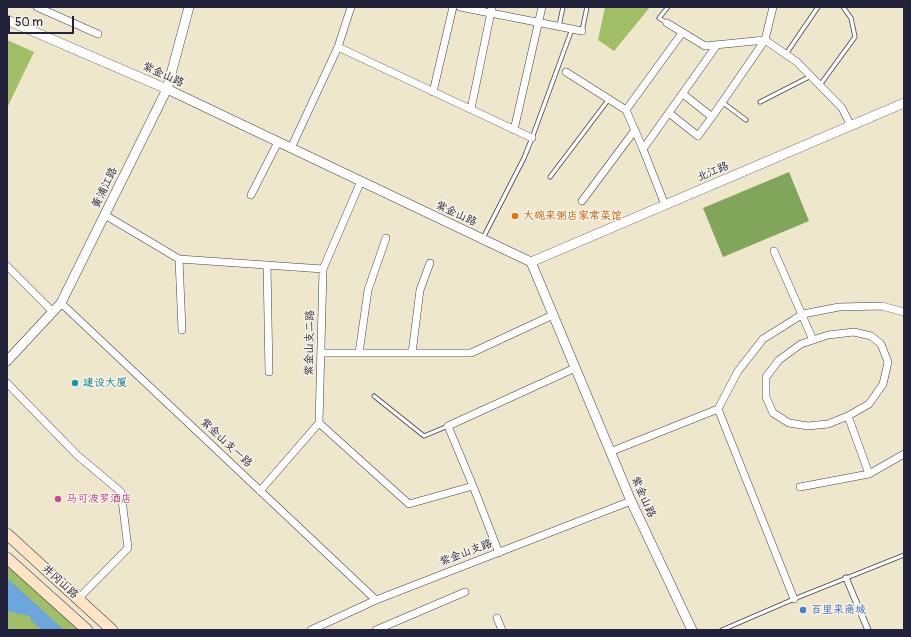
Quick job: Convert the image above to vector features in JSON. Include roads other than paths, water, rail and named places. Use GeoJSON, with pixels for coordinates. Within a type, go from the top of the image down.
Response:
{"type":"FeatureCollection","features":[{"type":"Feature","properties":{"kind":"main road","name":"井冈山路"},"geometry":{"type":"LineString","coordinates":[[7,534],[112,630]]}},
{"type":"Feature","properties":{"kind":"main road","name":"井冈山路"},"geometry":{"type":"LineString","coordinates":[[7,558],[87,630]]}},
{"type":"Feature","properties":{"kind":"street"},"geometry":{"type":"LineString","coordinates":[[37,7],[98,34]]}},
{"type":"Feature","properties":{"kind":"street","name":"黄浦江路"},"geometry":{"type":"LineString","coordinates":[[7,360],[61,303],[167,89],[188,7]]}},
{"type":"Feature","properties":{"kind":"street"},"geometry":{"type":"LineString","coordinates":[[291,148],[338,47],[351,7]]}},
{"type":"Feature","properties":{"kind":"street"},"geometry":{"type":"LineString","coordinates":[[433,92],[453,7]]}},
{"type":"Feature","properties":{"kind":"street"},"geometry":{"type":"LineString","coordinates":[[460,7],[491,10],[582,31]]}},
{"type":"Feature","properties":{"kind":"street"},"geometry":{"type":"LineString","coordinates":[[514,130],[542,7]]}},
{"type":"Feature","properties":{"kind":"street"},"geometry":{"type":"LineString","coordinates":[[668,113],[698,136],[765,40],[773,7]]}},
{"type":"Feature","properties":{"kind":"street"},"geometry":{"type":"LineString","coordinates":[[471,109],[491,10]]}},
{"type":"Feature","properties":{"kind":"street","name":"紫金山路"},"geometry":{"type":"LineString","coordinates":[[7,20],[167,89],[531,262],[610,452],[692,630]]}},
{"type":"Feature","properties":{"kind":"street"},"geometry":{"type":"LineString","coordinates":[[667,23],[705,46],[765,40],[798,62],[842,108],[851,126]]}},
{"type":"Feature","properties":{"kind":"street"},"geometry":{"type":"LineString","coordinates":[[626,110],[682,33]]}},
{"type":"Feature","properties":{"kind":"street"},"geometry":{"type":"LineString","coordinates":[[643,149],[718,45]]}},
{"type":"Feature","properties":{"kind":"street"},"geometry":{"type":"LineString","coordinates":[[338,47],[532,138]]}},
{"type":"Feature","properties":{"kind":"street"},"geometry":{"type":"LineString","coordinates":[[566,72],[626,110],[665,205]]}},
{"type":"Feature","properties":{"kind":"street"},"geometry":{"type":"LineString","coordinates":[[683,94],[712,117]]}},
{"type":"Feature","properties":{"kind":"street","name":"北江路"},"geometry":{"type":"LineString","coordinates":[[531,262],[904,103]]}},
{"type":"Feature","properties":{"kind":"street"},"geometry":{"type":"LineString","coordinates":[[582,201],[635,130]]}},
{"type":"Feature","properties":{"kind":"street"},"geometry":{"type":"LineString","coordinates":[[251,196],[278,142]]}},
{"type":"Feature","properties":{"kind":"street","name":"紫金山支二路"},"geometry":{"type":"LineString","coordinates":[[319,423],[322,269],[361,182]]}},
{"type":"Feature","properties":{"kind":"street"},"geometry":{"type":"LineString","coordinates":[[105,215],[179,259],[322,269]]}},
{"type":"Feature","properties":{"kind":"street"},"geometry":{"type":"LineString","coordinates":[[358,353],[368,290],[386,238]]}},
{"type":"Feature","properties":{"kind":"street"},"geometry":{"type":"LineString","coordinates":[[774,251],[813,340]]}},
{"type":"Feature","properties":{"kind":"street"},"geometry":{"type":"LineString","coordinates":[[179,259],[182,330]]}},
{"type":"Feature","properties":{"kind":"street"},"geometry":{"type":"LineString","coordinates":[[412,353],[420,290],[430,263]]}},
{"type":"Feature","properties":{"kind":"street"},"geometry":{"type":"LineString","coordinates":[[267,265],[269,372]]}},
{"type":"Feature","properties":{"kind":"street"},"geometry":{"type":"LineString","coordinates":[[7,266],[53,312]]}},
{"type":"Feature","properties":{"kind":"street","name":"紫金山支一路"},"geometry":{"type":"LineString","coordinates":[[61,303],[376,600]]}},
{"type":"Feature","properties":{"kind":"street"},"geometry":{"type":"LineString","coordinates":[[610,452],[718,408],[738,371],[763,339],[803,314],[846,307],[882,306],[904,312]]}},
{"type":"Feature","properties":{"kind":"street"},"geometry":{"type":"LineString","coordinates":[[321,353],[471,353],[553,315]]}},
{"type":"Feature","properties":{"kind":"street"},"geometry":{"type":"LineString","coordinates":[[854,332],[871,336],[881,344],[888,362],[883,384],[870,404],[848,416],[828,424],[808,426],[789,423],[773,413],[766,397],[766,377],[780,360],[801,344],[828,335],[854,332]]}},
{"type":"Feature","properties":{"kind":"street"},"geometry":{"type":"LineString","coordinates":[[499,552],[448,426],[575,368]]}},
{"type":"Feature","properties":{"kind":"street"},"geometry":{"type":"LineString","coordinates":[[7,383],[77,455],[121,492],[128,548],[78,599]]}},
{"type":"Feature","properties":{"kind":"street"},"geometry":{"type":"LineString","coordinates":[[718,408],[794,599]]}},
{"type":"Feature","properties":{"kind":"street"},"geometry":{"type":"LineString","coordinates":[[848,416],[869,474]]}},
{"type":"Feature","properties":{"kind":"street"},"geometry":{"type":"LineString","coordinates":[[260,491],[319,423],[409,504],[473,486]]}},
{"type":"Feature","properties":{"kind":"street"},"geometry":{"type":"LineString","coordinates":[[800,487],[869,474],[904,454]]}},
{"type":"Feature","properties":{"kind":"street","name":"紫金山支路"},"geometry":{"type":"LineString","coordinates":[[311,630],[376,600],[632,502]]}},
{"type":"Feature","properties":{"kind":"street"},"geometry":{"type":"LineString","coordinates":[[846,578],[868,630]]}},
{"type":"Feature","properties":{"kind":"street"},"geometry":{"type":"LineString","coordinates":[[376,630],[465,592]]}},
{"type":"Feature","properties":{"kind":"street"},"geometry":{"type":"LineString","coordinates":[[497,618],[502,630]]}},
{"type":"Feature","properties":{"kind":"lane"},"geometry":{"type":"LineString","coordinates":[[559,26],[563,7]]}},
{"type":"Feature","properties":{"kind":"lane"},"geometry":{"type":"LineString","coordinates":[[582,31],[587,7]]}},
{"type":"Feature","properties":{"kind":"lane"},"geometry":{"type":"LineString","coordinates":[[667,23],[659,18],[668,7]]}},
{"type":"Feature","properties":{"kind":"lane"},"geometry":{"type":"LineString","coordinates":[[786,54],[818,7]]}},
{"type":"Feature","properties":{"kind":"lane"},"geometry":{"type":"LineString","coordinates":[[820,85],[854,37],[851,18],[842,7]]}},
{"type":"Feature","properties":{"kind":"lane"},"geometry":{"type":"LineString","coordinates":[[482,239],[524,158],[572,29]]}},
{"type":"Feature","properties":{"kind":"lane"},"geometry":{"type":"LineString","coordinates":[[760,102],[811,76]]}},
{"type":"Feature","properties":{"kind":"lane"},"geometry":{"type":"LineString","coordinates":[[550,177],[609,99]]}},
{"type":"Feature","properties":{"kind":"lane"},"geometry":{"type":"LineString","coordinates":[[722,102],[746,120]]}},
{"type":"Feature","properties":{"kind":"lane"},"geometry":{"type":"LineString","coordinates":[[374,396],[424,436],[448,426]]}},
{"type":"Feature","properties":{"kind":"lane"},"geometry":{"type":"LineString","coordinates":[[722,630],[794,599],[904,555]]}},
{"type":"Feature","properties":{"kind":"water"},"geometry":{"type":"Polygon","coordinates":[[[7,578],[64,630],[49,630],[30,616],[7,611],[7,578]]]}},
{"type":"Feature","properties":{"kind":"waterway"},"geometry":{"type":"LineString","coordinates":[[35,618],[49,630]]}},
{"type":"Feature","properties":{"kind":"place","name":"大碗来粥店家常菜馆"},"geometry":{"type":"Point","coordinates":[515,216]}},
{"type":"Feature","properties":{"kind":"place","name":"建设大厦"},"geometry":{"type":"Point","coordinates":[75,383]}},
{"type":"Feature","properties":{"kind":"place","name":"马可波罗酒店"},"geometry":{"type":"Point","coordinates":[58,499]}},
{"type":"Feature","properties":{"kind":"place","name":"百里来商城"},"geometry":{"type":"Point","coordinates":[803,610]}}]}
